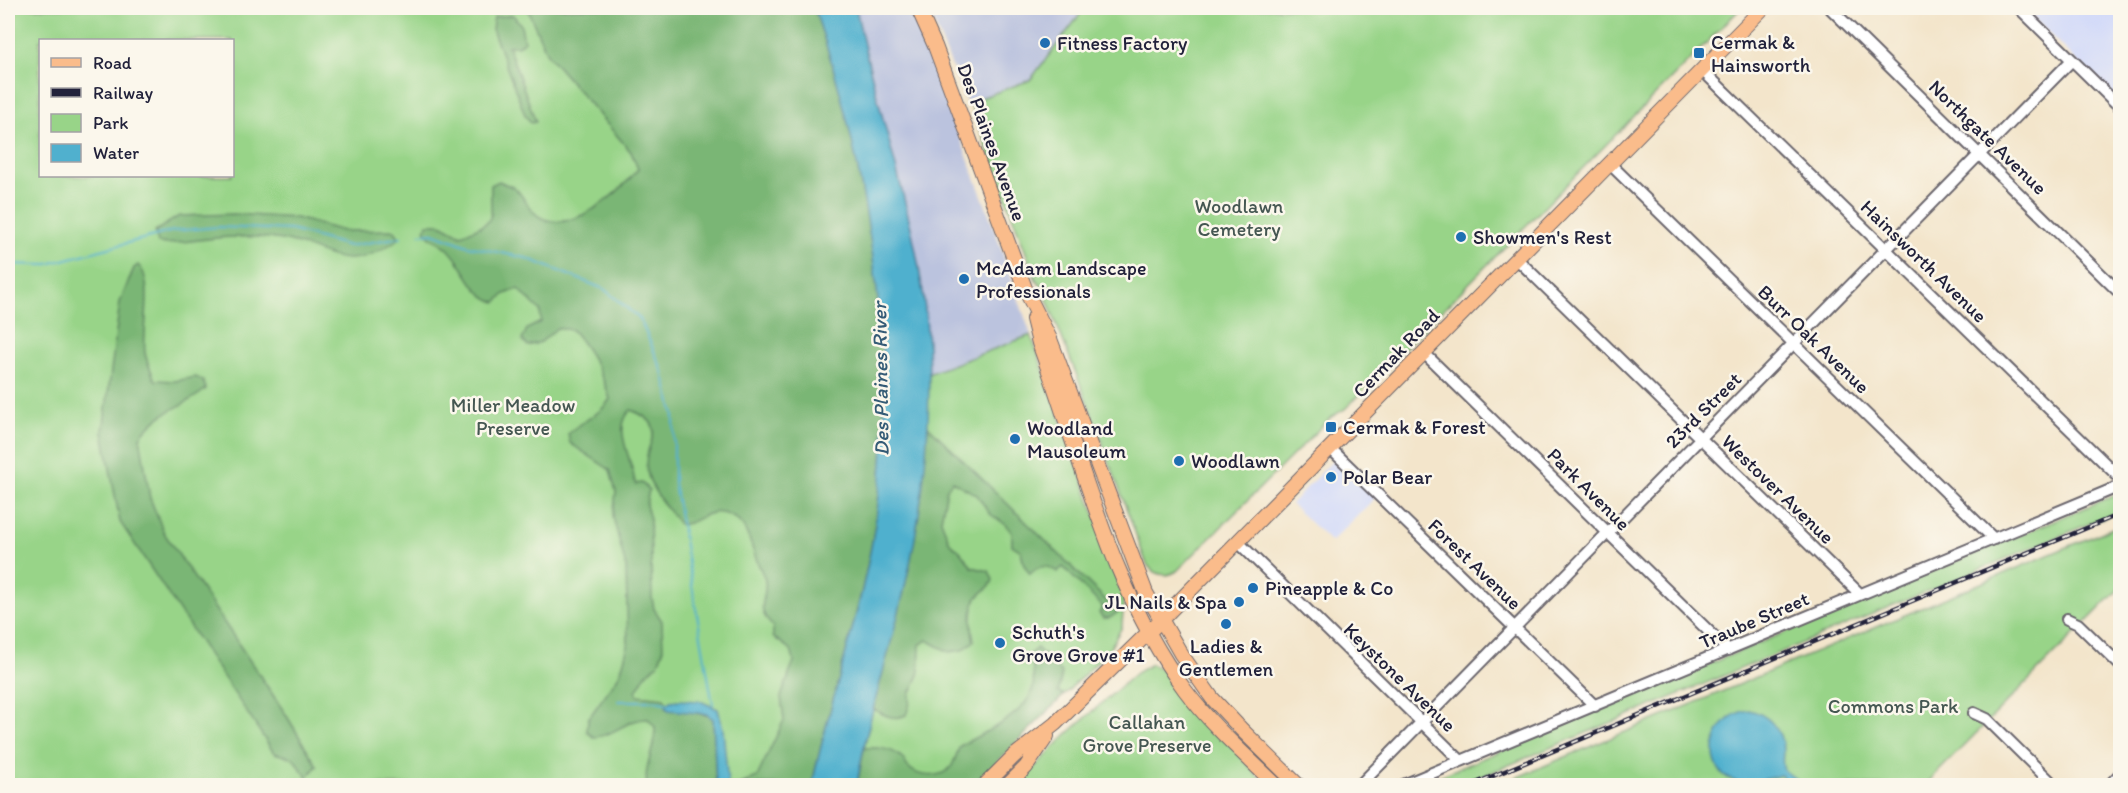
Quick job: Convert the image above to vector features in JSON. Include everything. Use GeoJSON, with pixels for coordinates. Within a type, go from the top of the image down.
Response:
{"type":"FeatureCollection","features":[{"type":"Feature","properties":{"kind":"main road","name":"Des Plaines Avenue"},"geometry":{"type":"LineString","coordinates":[[918,8],[935,46],[1026,291],[1050,339],[1139,577],[1181,654],[1212,698],[1299,786]]}},
{"type":"Feature","properties":{"kind":"main road","name":"Cermak Road"},"geometry":{"type":"LineString","coordinates":[[984,786],[1014,756],[1055,724],[1150,631],[1763,8]]}},
{"type":"Feature","properties":{"kind":"main road","name":"Des Plaines Avenue"},"geometry":{"type":"LineString","coordinates":[[1026,291],[1039,343],[1120,573],[1150,631],[1190,696],[1231,742],[1277,786]]}},
{"type":"Feature","properties":{"kind":"main road","name":"Cermak Road"},"geometry":{"type":"LineString","coordinates":[[1007,786],[1026,767],[1055,724]]}},
{"type":"Feature","properties":{"kind":"street","name":"Northgate Avenue"},"geometry":{"type":"LineString","coordinates":[[1830,8],[2121,293]]}},
{"type":"Feature","properties":{"kind":"street"},"geometry":{"type":"LineString","coordinates":[[2019,8],[2121,107]]}},
{"type":"Feature","properties":{"kind":"street","name":"23rd Street"},"geometry":{"type":"LineString","coordinates":[[1359,786],[2072,60]]}},
{"type":"Feature","properties":{"kind":"street","name":"Hainsworth Avenue"},"geometry":{"type":"LineString","coordinates":[[1702,70],[2121,478]]}},
{"type":"Feature","properties":{"kind":"street","name":"Burr Oak Avenue"},"geometry":{"type":"LineString","coordinates":[[1610,164],[1994,539]]}},
{"type":"Feature","properties":{"kind":"street","name":"Westover Avenue"},"geometry":{"type":"LineString","coordinates":[[1517,259],[1860,594]]}},
{"type":"Feature","properties":{"kind":"street","name":"Park Avenue"},"geometry":{"type":"LineString","coordinates":[[1424,353],[1728,650]]}},
{"type":"Feature","properties":{"kind":"street","name":"Forest Avenue"},"geometry":{"type":"LineString","coordinates":[[1330,448],[1595,706]]}},
{"type":"Feature","properties":{"kind":"street","name":"Traube Street"},"geometry":{"type":"LineString","coordinates":[[1401,786],[2121,486]]}},
{"type":"Feature","properties":{"kind":"street","name":"Keystone Avenue"},"geometry":{"type":"LineString","coordinates":[[1238,542],[1461,761]]}},
{"type":"Feature","properties":{"kind":"street"},"geometry":{"type":"LineString","coordinates":[[2067,619],[2078,624],[2121,664]]}},
{"type":"Feature","properties":{"kind":"street"},"geometry":{"type":"LineString","coordinates":[[1974,713],[1987,719],[2055,786]]}},
{"type":"Feature","properties":{"kind":"street"},"geometry":{"type":"LineString","coordinates":[[2109,786],[2121,774]]}},
{"type":"Feature","properties":{"kind":"shaded area"},"geometry":{"type":"Polygon","coordinates":[[[856,8],[911,8],[990,217],[1031,335],[928,374],[921,274],[869,73],[856,8]]]}},
{"type":"Feature","properties":{"kind":"shaded area"},"geometry":{"type":"Polygon","coordinates":[[[928,8],[1085,8],[1030,81],[967,103],[928,8]]]}},
{"type":"Feature","properties":{"kind":"shaded area"},"geometry":{"type":"Polygon","coordinates":[[[2023,8],[2120,8],[2120,104],[2023,8]]]}},
{"type":"Feature","properties":{"kind":"shaded area"},"geometry":{"type":"Polygon","coordinates":[[[1339,454],[1379,494],[1331,542],[1291,504],[1339,454]]]}},
{"type":"Feature","properties":{"kind":"green space","name":"Miller Meadow Preserve"},"geometry":{"type":"Polygon","coordinates":[[[8,8],[814,8],[823,734],[812,785],[8,785],[8,8]]]}},
{"type":"Feature","properties":{"kind":"green space"},"geometry":{"type":"Polygon","coordinates":[[[527,8],[814,8],[848,124],[872,252],[880,318],[883,444],[873,539],[812,785],[739,785],[757,777],[784,720],[781,697],[794,661],[791,650],[773,637],[773,627],[762,608],[765,580],[749,538],[739,521],[726,514],[712,513],[685,524],[679,524],[660,499],[647,471],[646,460],[653,436],[651,422],[631,410],[623,425],[624,442],[636,484],[642,483],[649,490],[646,505],[650,519],[652,598],[654,609],[662,621],[663,651],[658,664],[646,674],[636,691],[638,695],[664,698],[668,704],[666,707],[710,716],[713,719],[716,785],[647,785],[647,771],[655,735],[655,727],[648,719],[634,721],[601,736],[593,737],[587,731],[588,719],[620,674],[628,646],[626,567],[613,517],[616,492],[610,470],[570,443],[568,434],[601,410],[610,399],[595,363],[572,330],[557,328],[541,342],[528,346],[522,340],[527,329],[541,322],[540,310],[518,289],[505,294],[496,302],[487,298],[474,286],[453,254],[431,238],[425,229],[428,224],[441,224],[461,235],[482,226],[490,218],[491,185],[499,181],[516,189],[540,217],[553,221],[566,220],[594,209],[630,179],[638,169],[631,152],[547,54],[527,8]]]}},
{"type":"Feature","properties":{"kind":"green space","name":"Woodlawn Cemetery"},"geometry":{"type":"Polygon","coordinates":[[[1085,8],[1741,8],[1345,409],[1331,417],[1177,571],[1165,575],[1154,571],[1147,565],[1090,409],[1042,287],[1036,280],[970,102],[1030,80],[1085,8]]]}},
{"type":"Feature","properties":{"kind":"green space"},"geometry":{"type":"Polygon","coordinates":[[[513,15],[521,25],[524,42],[517,46],[508,46],[536,122],[531,123],[525,115],[492,29],[494,17],[513,15]]]}},
{"type":"Feature","properties":{"kind":"green space"},"geometry":{"type":"Polygon","coordinates":[[[234,214],[296,218],[343,231],[394,230],[400,238],[379,251],[347,259],[269,238],[231,237],[168,244],[158,243],[155,231],[179,216],[234,214]]]}},
{"type":"Feature","properties":{"kind":"green space"},"geometry":{"type":"Polygon","coordinates":[[[138,265],[146,281],[147,293],[145,353],[155,380],[175,381],[196,377],[203,381],[206,389],[156,420],[140,437],[150,498],[164,533],[285,713],[317,766],[307,777],[293,758],[274,753],[120,522],[103,432],[120,302],[134,268],[138,265]]]}},
{"type":"Feature","properties":{"kind":"green space"},"geometry":{"type":"Polygon","coordinates":[[[1031,335],[1124,595],[1122,627],[1109,650],[974,785],[857,786],[866,736],[904,591],[914,537],[925,456],[928,374],[1031,335]]]}},
{"type":"Feature","properties":{"kind":"green space"},"geometry":{"type":"Polygon","coordinates":[[[928,426],[1118,612],[1110,618],[1103,618],[1099,613],[1103,607],[1063,567],[1057,572],[1050,568],[1040,567],[1030,574],[1024,565],[1021,551],[1012,545],[1012,533],[1005,524],[990,514],[977,495],[952,481],[947,489],[941,520],[950,543],[960,551],[972,567],[989,571],[993,580],[977,598],[973,608],[974,641],[963,650],[949,652],[927,640],[920,645],[919,675],[910,694],[906,715],[893,717],[873,709],[904,590],[920,505],[928,426]]]}},
{"type":"Feature","properties":{"kind":"green space"},"geometry":{"type":"Polygon","coordinates":[[[2120,493],[2120,511],[1461,785],[1416,786],[2120,493]]]}},
{"type":"Feature","properties":{"kind":"green space","name":"Commons Park"},"geometry":{"type":"Polygon","coordinates":[[[2120,525],[2120,588],[1925,785],[1496,786],[2120,525]]]}},
{"type":"Feature","properties":{"kind":"green space"},"geometry":{"type":"Polygon","coordinates":[[[1037,648],[1062,673],[1058,692],[1064,695],[974,785],[857,786],[864,748],[892,751],[901,757],[913,771],[924,775],[941,774],[946,771],[951,767],[960,746],[1012,716],[1028,700],[1034,682],[1031,653],[1037,648]]]}},
{"type":"Feature","properties":{"kind":"green space","name":"Callahan Grove Preserve"},"geometry":{"type":"Polygon","coordinates":[[[1151,664],[1165,671],[1267,786],[1016,786],[1067,734],[1136,673],[1151,664]]]}},
{"type":"Feature","properties":{"kind":"water"},"geometry":{"type":"Polygon","coordinates":[[[814,8],[856,8],[917,258],[928,344],[929,406],[921,499],[911,561],[866,736],[857,785],[812,785],[873,539],[883,445],[880,318],[872,253],[848,124],[814,8]]]}},
{"type":"Feature","properties":{"kind":"water"},"geometry":{"type":"Polygon","coordinates":[[[670,701],[700,701],[718,709],[723,729],[728,785],[716,785],[713,719],[706,714],[668,710],[666,707],[670,701]]]}},
{"type":"Feature","properties":{"kind":"water"},"geometry":{"type":"Polygon","coordinates":[[[1749,710],[1762,715],[1773,724],[1782,743],[1784,770],[1803,785],[1781,785],[1784,779],[1781,775],[1747,783],[1735,781],[1724,775],[1717,766],[1714,755],[1718,732],[1736,714],[1749,710]]]}},
{"type":"Feature","properties":{"kind":"waterway"},"geometry":{"type":"LineString","coordinates":[[8,264],[44,265],[173,231],[218,227],[291,230],[349,246],[401,237]]}},
{"type":"Feature","properties":{"kind":"waterway"},"geometry":{"type":"LineString","coordinates":[[420,234],[433,233],[468,246],[526,258],[604,289],[640,319],[663,372],[674,415],[674,483],[713,705]]}},
{"type":"Feature","properties":{"kind":"waterway"},"geometry":{"type":"LineString","coordinates":[[618,701],[655,701],[669,704]]}},
{"type":"Feature","properties":{"kind":"railway"},"geometry":{"type":"LineString","coordinates":[[1469,786],[2120,514]]}},
{"type":"Feature","properties":{"kind":"place","name":"Fitness Factory"},"geometry":{"type":"Point","coordinates":[1045,43]}},
{"type":"Feature","properties":{"kind":"place","name":"Cermak & Hainsworth"},"geometry":{"type":"Point","coordinates":[1699,53]}},
{"type":"Feature","properties":{"kind":"place","name":"Showmen's Rest"},"geometry":{"type":"Point","coordinates":[1461,237]}},
{"type":"Feature","properties":{"kind":"place","name":"McAdam Landscape Professionals"},"geometry":{"type":"Point","coordinates":[964,279]}},
{"type":"Feature","properties":{"kind":"place","name":"Cermak & Forest"},"geometry":{"type":"Point","coordinates":[1331,427]}},
{"type":"Feature","properties":{"kind":"place","name":"Woodland Mausoleum"},"geometry":{"type":"Point","coordinates":[1015,439]}},
{"type":"Feature","properties":{"kind":"place","name":"Woodlawn"},"geometry":{"type":"Point","coordinates":[1179,461]}},
{"type":"Feature","properties":{"kind":"place","name":"Polar Bear"},"geometry":{"type":"Point","coordinates":[1331,477]}},
{"type":"Feature","properties":{"kind":"place","name":"Pineapple & Co"},"geometry":{"type":"Point","coordinates":[1253,588]}},
{"type":"Feature","properties":{"kind":"place","name":"JL Nails & Spa"},"geometry":{"type":"Point","coordinates":[1239,602]}},
{"type":"Feature","properties":{"kind":"place","name":"Ladies & Gentlemen"},"geometry":{"type":"Point","coordinates":[1226,624]}},
{"type":"Feature","properties":{"kind":"place","name":"Schuth's Grove Grove #1"},"geometry":{"type":"Point","coordinates":[1000,643]}},
{"type":"Feature","properties":{"kind":"water label","name":"Des Plaines River"},"geometry":{"type":"Point","coordinates":[880,379]}}]}
